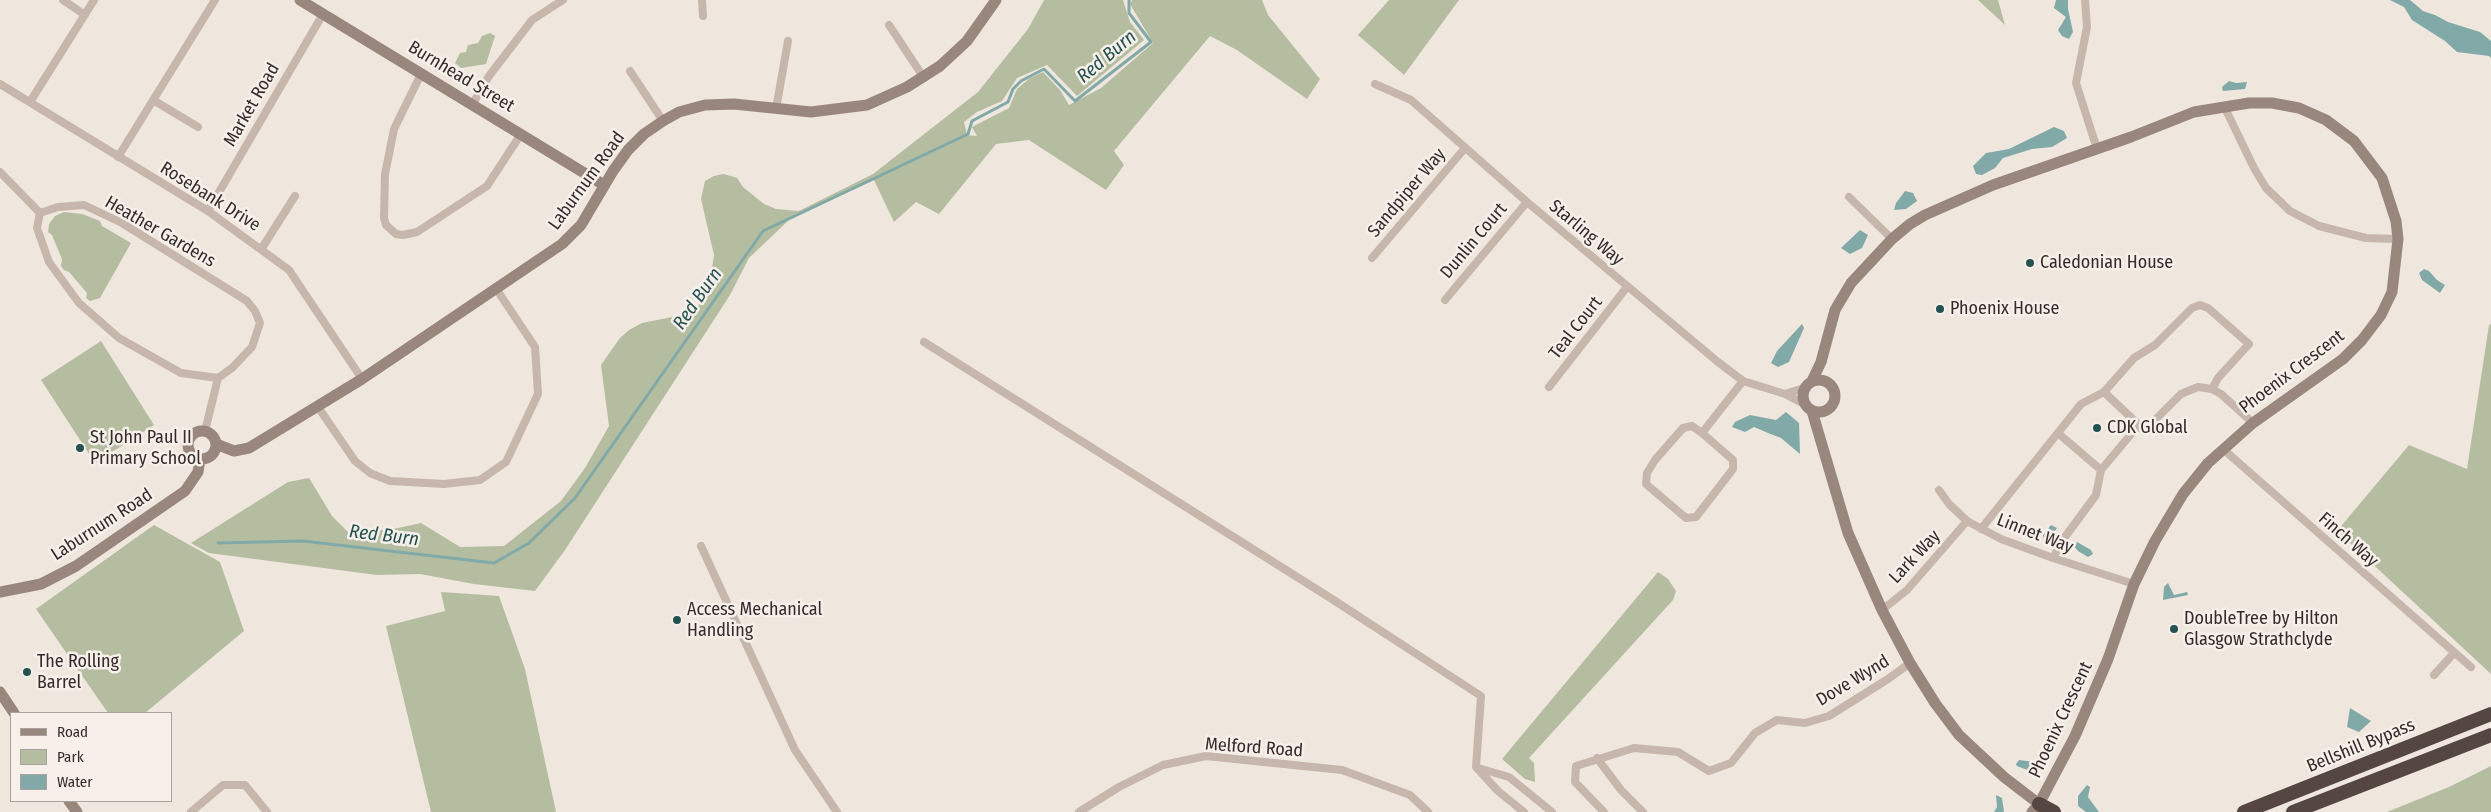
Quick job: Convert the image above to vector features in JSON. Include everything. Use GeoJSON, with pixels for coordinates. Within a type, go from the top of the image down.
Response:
{"type":"FeatureCollection","features":[{"type":"Feature","properties":{"kind":"highway","name":"Bellshill Bypass"},"geometry":{"type":"LineString","coordinates":[[2244,812],[2491,714]]}},
{"type":"Feature","properties":{"kind":"highway","name":"Bellshill Bypass"},"geometry":{"type":"LineString","coordinates":[[2293,812],[2491,735]]}},
{"type":"Feature","properties":{"kind":"highway"},"geometry":{"type":"LineString","coordinates":[[2234,812],[2295,793]]}},
{"type":"Feature","properties":{"kind":"highway"},"geometry":{"type":"LineString","coordinates":[[2038,809],[2054,812]]}},
{"type":"Feature","properties":{"kind":"street"},"geometry":{"type":"LineString","coordinates":[[62,0],[85,15]]}},
{"type":"Feature","properties":{"kind":"street"},"geometry":{"type":"LineString","coordinates":[[30,102],[94,0]]}},
{"type":"Feature","properties":{"kind":"street"},"geometry":{"type":"LineString","coordinates":[[118,158],[215,0]]}},
{"type":"Feature","properties":{"kind":"street","name":"Burnhead Street"},"geometry":{"type":"LineString","coordinates":[[300,0],[604,185]]}},
{"type":"Feature","properties":{"kind":"street"},"geometry":{"type":"LineString","coordinates":[[472,105],[489,76],[532,20],[564,0]]}},
{"type":"Feature","properties":{"kind":"street"},"geometry":{"type":"LineString","coordinates":[[702,0],[703,16]]}},
{"type":"Feature","properties":{"kind":"street","name":"Laburnum Road"},"geometry":{"type":"LineString","coordinates":[[0,592],[42,584],[76,566],[185,491],[198,472],[200,459],[212,455],[216,444],[234,451],[249,448],[362,379],[497,290],[562,244],[581,225],[604,185],[628,150],[644,134],[663,121],[679,112],[705,105],[734,104],[810,112],[867,105],[888,97],[924,78],[968,41],[996,0]]}},
{"type":"Feature","properties":{"kind":"street"},"geometry":{"type":"LineString","coordinates":[[2085,0],[2087,27],[2076,84],[2097,149]]}},
{"type":"Feature","properties":{"kind":"street","name":"Market Road"},"geometry":{"type":"LineString","coordinates":[[208,211],[323,14]]}},
{"type":"Feature","properties":{"kind":"street"},"geometry":{"type":"LineString","coordinates":[[889,25],[924,78]]}},
{"type":"Feature","properties":{"kind":"street"},"geometry":{"type":"LineString","coordinates":[[776,109],[788,41]]}},
{"type":"Feature","properties":{"kind":"street"},"geometry":{"type":"LineString","coordinates":[[630,71],[663,121]]}},
{"type":"Feature","properties":{"kind":"street"},"geometry":{"type":"LineString","coordinates":[[421,74],[394,129],[385,174],[384,218],[386,225],[396,234],[403,235],[417,232],[487,186],[521,134]]}},
{"type":"Feature","properties":{"kind":"street","name":"Rosebank Drive"},"geometry":{"type":"LineString","coordinates":[[0,84],[118,158],[208,211],[262,248],[289,270],[362,379]]}},
{"type":"Feature","properties":{"kind":"street","name":"Starling Way"},"geometry":{"type":"LineString","coordinates":[[1375,84],[1411,100],[1627,287],[1743,381],[1785,394],[1808,408]]}},
{"type":"Feature","properties":{"kind":"street"},"geometry":{"type":"LineString","coordinates":[[153,100],[198,127]]}},
{"type":"Feature","properties":{"kind":"street","name":"Phoenix Crescent"},"geometry":{"type":"LineString","coordinates":[[1808,385],[1821,362],[1835,310],[1851,283],[1892,239],[1924,215],[1967,196],[2194,112],[2249,103],[2272,103],[2299,108],[2326,120],[2340,130],[2369,158],[2382,178],[2396,221],[2398,239],[2392,292],[2381,316],[2362,340],[2343,359],[2253,423],[2223,449],[2208,463],[2183,494],[2152,547],[2134,584],[2108,660],[2076,736],[2038,809],[1959,735],[1935,704],[1910,663],[1882,610],[1848,533],[1822,439],[1808,408]]}},
{"type":"Feature","properties":{"kind":"street"},"geometry":{"type":"LineString","coordinates":[[2224,106],[2254,168],[2266,188],[2290,211],[2319,226],[2366,238],[2398,239]]}},
{"type":"Feature","properties":{"kind":"street","name":"Sandpiper Way"},"geometry":{"type":"LineString","coordinates":[[1372,258],[1465,148]]}},
{"type":"Feature","properties":{"kind":"street"},"geometry":{"type":"LineString","coordinates":[[0,172],[40,213],[37,228],[50,262],[79,303],[119,338],[181,373],[218,378],[205,431]]}},
{"type":"Feature","properties":{"kind":"street"},"geometry":{"type":"LineString","coordinates":[[262,248],[295,196]]}},
{"type":"Feature","properties":{"kind":"street"},"geometry":{"type":"LineString","coordinates":[[1848,197],[1892,239]]}},
{"type":"Feature","properties":{"kind":"street","name":"Dunlin Court"},"geometry":{"type":"LineString","coordinates":[[1445,300],[1527,202]]}},
{"type":"Feature","properties":{"kind":"street","name":"Heather Gardens"},"geometry":{"type":"LineString","coordinates":[[40,213],[58,207],[84,205],[122,223],[246,301],[255,311],[260,323],[252,347],[232,368],[218,378]]}},
{"type":"Feature","properties":{"kind":"street","name":"Teal Court"},"geometry":{"type":"LineString","coordinates":[[1549,387],[1627,287]]}},
{"type":"Feature","properties":{"kind":"street"},"geometry":{"type":"LineString","coordinates":[[318,407],[355,461],[370,473],[390,481],[444,484],[480,480],[506,462],[538,394],[535,346],[497,290]]}},
{"type":"Feature","properties":{"kind":"street"},"geometry":{"type":"LineString","coordinates":[[1981,529],[2059,434],[2081,404],[2104,392],[2134,358],[2154,345],[2192,308],[2200,305],[2208,308],[2249,344],[2218,378],[2212,389]]}},
{"type":"Feature","properties":{"kind":"street"},"geometry":{"type":"LineString","coordinates":[[924,342],[1332,599],[1481,696],[1476,767],[1498,791],[1524,812]]}},
{"type":"Feature","properties":{"kind":"street","name":"Phoenix Crescent"},"geometry":{"type":"LineString","coordinates":[[1821,362],[1826,381]]}},
{"type":"Feature","properties":{"kind":"street"},"geometry":{"type":"LineString","coordinates":[[1702,433],[1743,381]]}},
{"type":"Feature","properties":{"kind":"street"},"geometry":{"type":"LineString","coordinates":[[1785,394],[1808,385],[1826,381],[1835,393],[1834,403],[1827,410],[1808,408],[1802,396],[1808,385]]}},
{"type":"Feature","properties":{"kind":"street"},"geometry":{"type":"LineString","coordinates":[[2053,558],[2062,541],[2096,495],[2101,470],[2140,426],[2153,422],[2181,394],[2198,387],[2212,389],[2221,394],[2253,423]]}},
{"type":"Feature","properties":{"kind":"street"},"geometry":{"type":"LineString","coordinates":[[2104,392],[2140,426]]}},
{"type":"Feature","properties":{"kind":"street","name":"Phoenix Crescent"},"geometry":{"type":"LineString","coordinates":[[1822,439],[1827,410]]}},
{"type":"Feature","properties":{"kind":"street"},"geometry":{"type":"LineString","coordinates":[[1692,426],[1702,433],[1733,460],[1733,470],[1696,517],[1686,518],[1646,484],[1647,473],[1655,460],[1683,428],[1692,426]]}},
{"type":"Feature","properties":{"kind":"street"},"geometry":{"type":"LineString","coordinates":[[200,459],[190,453],[188,441],[197,432],[205,431],[213,436],[216,444]]}},
{"type":"Feature","properties":{"kind":"street"},"geometry":{"type":"LineString","coordinates":[[2059,434],[2101,470]]}},
{"type":"Feature","properties":{"kind":"street","name":"Finch Way"},"geometry":{"type":"LineString","coordinates":[[2223,449],[2471,668]]}},
{"type":"Feature","properties":{"kind":"street","name":"Linnet Way"},"geometry":{"type":"LineString","coordinates":[[1939,490],[1949,504],[1966,521],[1981,529],[2053,558],[2134,584]]}},
{"type":"Feature","properties":{"kind":"street","name":"Lark Way"},"geometry":{"type":"LineString","coordinates":[[1882,610],[1907,590],[1966,521]]}},
{"type":"Feature","properties":{"kind":"street"},"geometry":{"type":"LineString","coordinates":[[701,546],[795,750],[837,812]]}},
{"type":"Feature","properties":{"kind":"street"},"geometry":{"type":"LineString","coordinates":[[2434,675],[2454,653]]}},
{"type":"Feature","properties":{"kind":"street","name":"Dove Wynd"},"geometry":{"type":"LineString","coordinates":[[1604,812],[1575,782],[1576,766],[1634,748],[1678,752],[1709,771],[1730,763],[1755,733],[1777,720],[1805,723],[1829,716],[1910,663]]}},
{"type":"Feature","properties":{"kind":"street"},"geometry":{"type":"LineString","coordinates":[[0,692],[13,712]]}},
{"type":"Feature","properties":{"kind":"street","name":"Melford Road"},"geometry":{"type":"LineString","coordinates":[[1080,812],[1119,787],[1163,765],[1206,756],[1342,770],[1410,795],[1428,812]]}},
{"type":"Feature","properties":{"kind":"street"},"geometry":{"type":"LineString","coordinates":[[1597,758],[1621,790],[1643,812]]}},
{"type":"Feature","properties":{"kind":"street"},"geometry":{"type":"LineString","coordinates":[[1476,767],[1509,777],[1552,812]]}},
{"type":"Feature","properties":{"kind":"street"},"geometry":{"type":"LineString","coordinates":[[191,812],[224,785],[245,785],[267,812]]}},
{"type":"Feature","properties":{"kind":"green space"},"geometry":{"type":"Polygon","coordinates":[[[1044,0],[1123,0],[1130,22],[1144,40],[1077,96],[1047,65],[1017,78],[1002,101],[977,112],[964,122],[967,135],[977,136],[972,127],[1009,108],[1017,89],[1030,78],[1043,72],[1060,90],[1069,105],[1101,88],[1153,43],[1130,4],[1132,0],[1262,0],[1268,15],[1320,79],[1307,99],[1237,50],[1210,36],[1114,151],[1124,165],[1106,190],[1029,140],[996,144],[939,214],[916,202],[894,222],[874,180],[790,219],[749,258],[730,295],[565,550],[535,591],[474,584],[420,574],[377,575],[209,553],[191,543],[288,482],[309,478],[332,516],[350,534],[421,523],[460,547],[504,546],[561,501],[585,468],[609,426],[601,365],[620,338],[629,330],[642,323],[687,314],[699,305],[705,297],[710,282],[714,255],[701,199],[705,181],[723,174],[731,176],[737,178],[743,187],[764,204],[776,209],[799,211],[873,174],[978,92],[1028,29],[1044,0]]]}},
{"type":"Feature","properties":{"kind":"green space"},"geometry":{"type":"Polygon","coordinates":[[[1389,0],[1459,0],[1404,75],[1358,35],[1389,0]]]}},
{"type":"Feature","properties":{"kind":"green space"},"geometry":{"type":"Polygon","coordinates":[[[1978,0],[1998,0],[2005,25],[1978,0]]]}},
{"type":"Feature","properties":{"kind":"green space"},"geometry":{"type":"Polygon","coordinates":[[[490,33],[495,36],[486,64],[461,68],[455,63],[460,53],[466,52],[468,45],[478,43],[482,36],[490,33]]]}},
{"type":"Feature","properties":{"kind":"green space"},"geometry":{"type":"Polygon","coordinates":[[[64,212],[82,214],[100,221],[102,226],[131,243],[100,298],[90,301],[86,298],[87,293],[69,272],[61,266],[62,259],[52,235],[48,232],[49,224],[55,216],[64,212]]]}},
{"type":"Feature","properties":{"kind":"green space"},"geometry":{"type":"Polygon","coordinates":[[[2491,324],[2491,674],[2337,531],[2409,445],[2467,469],[2489,325],[2491,324]]]}},
{"type":"Feature","properties":{"kind":"green space"},"geometry":{"type":"Polygon","coordinates":[[[101,341],[154,425],[95,463],[41,380],[101,341]]]}},
{"type":"Feature","properties":{"kind":"green space"},"geometry":{"type":"Polygon","coordinates":[[[154,525],[220,562],[244,631],[146,712],[107,712],[36,609],[154,525]]]}},
{"type":"Feature","properties":{"kind":"green space"},"geometry":{"type":"Polygon","coordinates":[[[1658,572],[1668,579],[1676,591],[1673,600],[1529,758],[1534,763],[1535,782],[1525,779],[1502,759],[1658,572]]]}},
{"type":"Feature","properties":{"kind":"green space"},"geometry":{"type":"Polygon","coordinates":[[[441,592],[499,596],[525,669],[556,812],[431,812],[386,626],[445,611],[441,592]]]}},
{"type":"Feature","properties":{"kind":"green space"},"geometry":{"type":"Polygon","coordinates":[[[2491,766],[2491,812],[2387,812],[2449,787],[2491,766]]]}},
{"type":"Feature","properties":{"kind":"water"},"geometry":{"type":"Polygon","coordinates":[[[2056,0],[2068,0],[2073,32],[2069,39],[2062,36],[2058,30],[2066,17],[2054,8],[2056,0]]]}},
{"type":"Feature","properties":{"kind":"water"},"geometry":{"type":"Polygon","coordinates":[[[2390,0],[2410,0],[2423,11],[2448,22],[2480,32],[2491,41],[2491,58],[2489,56],[2457,52],[2445,41],[2412,20],[2404,7],[2390,0]]]}},
{"type":"Feature","properties":{"kind":"water"},"geometry":{"type":"Polygon","coordinates":[[[2229,81],[2236,83],[2247,82],[2245,89],[2223,91],[2222,87],[2229,81]]]}},
{"type":"Feature","properties":{"kind":"water"},"geometry":{"type":"Polygon","coordinates":[[[2054,127],[2064,131],[2067,138],[2052,147],[2032,149],[2003,158],[1995,168],[1982,175],[1976,174],[1973,166],[1986,153],[2009,149],[2054,127]]]}},
{"type":"Feature","properties":{"kind":"water"},"geometry":{"type":"Polygon","coordinates":[[[1905,191],[1913,193],[1917,201],[1906,209],[1894,210],[1896,203],[1905,191]]]}},
{"type":"Feature","properties":{"kind":"water"},"geometry":{"type":"Polygon","coordinates":[[[1860,230],[1868,235],[1862,248],[1850,254],[1841,248],[1860,230]]]}},
{"type":"Feature","properties":{"kind":"water"},"geometry":{"type":"Polygon","coordinates":[[[2424,269],[2445,285],[2440,293],[2422,280],[2419,273],[2424,269]]]}},
{"type":"Feature","properties":{"kind":"water"},"geometry":{"type":"Polygon","coordinates":[[[1802,324],[1804,328],[1789,362],[1778,367],[1771,363],[1777,351],[1802,324]]]}},
{"type":"Feature","properties":{"kind":"water"},"geometry":{"type":"Polygon","coordinates":[[[1786,412],[1799,423],[1800,454],[1781,438],[1754,427],[1745,432],[1732,427],[1735,422],[1750,415],[1776,420],[1786,412]]]}},
{"type":"Feature","properties":{"kind":"water"},"geometry":{"type":"Polygon","coordinates":[[[2051,525],[2057,528],[2049,539],[2044,540],[2043,535],[2051,525]]]}},
{"type":"Feature","properties":{"kind":"water"},"geometry":{"type":"Polygon","coordinates":[[[2077,542],[2091,550],[2093,554],[2088,557],[2078,551],[2074,546],[2077,542]]]}},
{"type":"Feature","properties":{"kind":"water"},"geometry":{"type":"Polygon","coordinates":[[[2168,583],[2174,595],[2187,592],[2188,595],[2163,600],[2164,587],[2168,583]]]}},
{"type":"Feature","properties":{"kind":"water"},"geometry":{"type":"Polygon","coordinates":[[[2350,708],[2371,721],[2359,732],[2347,727],[2350,708]]]}},
{"type":"Feature","properties":{"kind":"water"},"geometry":{"type":"Polygon","coordinates":[[[2019,760],[2042,763],[2042,770],[2030,771],[2017,766],[2016,764],[2019,760]]]}},
{"type":"Feature","properties":{"kind":"water"},"geometry":{"type":"Polygon","coordinates":[[[2087,785],[2090,787],[2088,797],[2099,812],[2086,812],[2078,806],[2078,796],[2087,785]]]}},
{"type":"Feature","properties":{"kind":"water"},"geometry":{"type":"Polygon","coordinates":[[[1996,795],[2002,798],[2004,812],[1994,812],[1997,807],[1996,795]]]}},
{"type":"Feature","properties":{"kind":"waterway","name":"Red Burn"},"geometry":{"type":"LineString","coordinates":[[218,543],[303,541],[494,563],[529,543],[575,498],[763,231],[968,134],[972,121],[1008,102],[1013,89],[1021,81],[1044,69],[1075,101],[1151,42],[1129,13],[1129,0]]}},
{"type":"Feature","properties":{"kind":"place","name":"Caledonian House"},"geometry":{"type":"Point","coordinates":[2030,263]}},
{"type":"Feature","properties":{"kind":"place","name":"Phoenix House"},"geometry":{"type":"Point","coordinates":[1940,309]}},
{"type":"Feature","properties":{"kind":"place","name":"CDK Global"},"geometry":{"type":"Point","coordinates":[2097,428]}},
{"type":"Feature","properties":{"kind":"place","name":"St John Paul II Primary School"},"geometry":{"type":"Point","coordinates":[80,448]}},
{"type":"Feature","properties":{"kind":"place","name":"Access Mechanical Handling"},"geometry":{"type":"Point","coordinates":[677,620]}},
{"type":"Feature","properties":{"kind":"place","name":"DoubleTree by Hilton Glasgow Strathclyde"},"geometry":{"type":"Point","coordinates":[2174,629]}},
{"type":"Feature","properties":{"kind":"place","name":"The Rolling Barrel"},"geometry":{"type":"Point","coordinates":[27,672]}}]}
